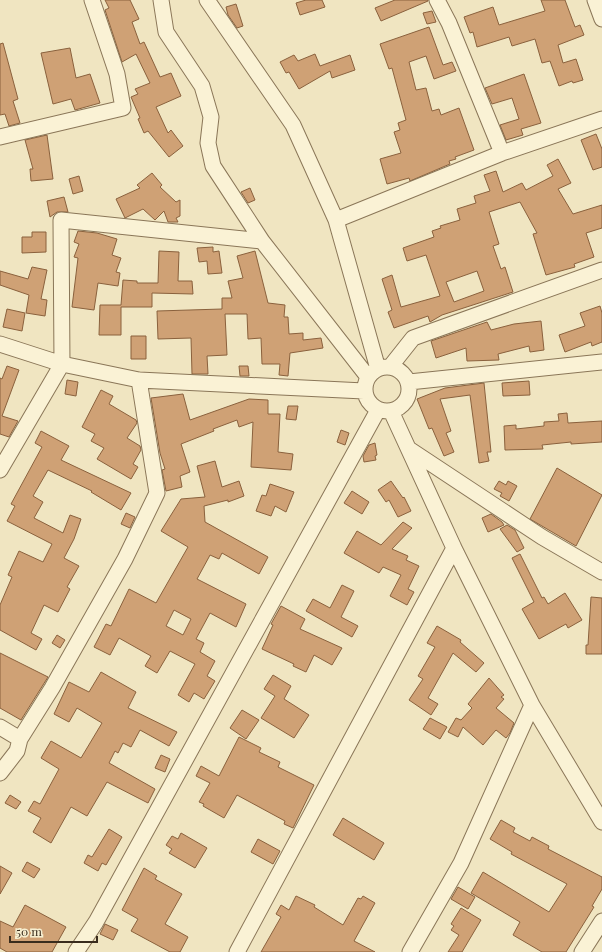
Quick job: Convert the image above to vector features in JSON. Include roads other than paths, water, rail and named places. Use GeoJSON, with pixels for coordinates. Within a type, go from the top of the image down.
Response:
{"type":"FeatureCollection","features":[{"type":"Feature","properties":{"kind":"street"},"geometry":{"type":"LineString","coordinates":[[0,137],[123,108],[117,74],[92,0]]}},
{"type":"Feature","properties":{"kind":"street"},"geometry":{"type":"LineString","coordinates":[[161,0],[166,32],[202,86],[211,117],[208,142],[213,166],[262,241],[375,376]]}},
{"type":"Feature","properties":{"kind":"street"},"geometry":{"type":"LineString","coordinates":[[207,0],[293,125],[336,220],[375,376],[368,402],[384,411],[408,449],[454,548],[532,705],[602,822]]}},
{"type":"Feature","properties":{"kind":"street"},"geometry":{"type":"LineString","coordinates":[[437,0],[449,23],[502,153]]}},
{"type":"Feature","properties":{"kind":"street"},"geometry":{"type":"LineString","coordinates":[[595,0],[602,18]]}},
{"type":"Feature","properties":{"kind":"street"},"geometry":{"type":"LineString","coordinates":[[336,220],[502,153],[602,120]]}},
{"type":"Feature","properties":{"kind":"street"},"geometry":{"type":"LineString","coordinates":[[0,470],[62,364],[61,220],[262,241]]}},
{"type":"Feature","properties":{"kind":"street"},"geometry":{"type":"LineString","coordinates":[[375,376],[413,338],[602,270]]}},
{"type":"Feature","properties":{"kind":"street"},"geometry":{"type":"LineString","coordinates":[[0,344],[62,364],[140,380],[375,376],[402,372],[409,382],[409,395],[402,406],[384,411],[96,922],[76,952]]}},
{"type":"Feature","properties":{"kind":"street"},"geometry":{"type":"LineString","coordinates":[[409,382],[602,362]]}},
{"type":"Feature","properties":{"kind":"street"},"geometry":{"type":"LineString","coordinates":[[0,773],[17,751],[20,739],[52,688],[125,559],[157,493],[140,380]]}},
{"type":"Feature","properties":{"kind":"street"},"geometry":{"type":"LineString","coordinates":[[408,449],[542,537],[602,572]]}},
{"type":"Feature","properties":{"kind":"street"},"geometry":{"type":"LineString","coordinates":[[237,952],[454,548]]}},
{"type":"Feature","properties":{"kind":"street"},"geometry":{"type":"LineString","coordinates":[[410,952],[460,863],[532,705]]}},
{"type":"Feature","properties":{"kind":"street"},"geometry":{"type":"LineString","coordinates":[[0,727],[20,739]]}},
{"type":"Feature","properties":{"kind":"street"},"geometry":{"type":"LineString","coordinates":[[582,952],[602,920]]}}]}
